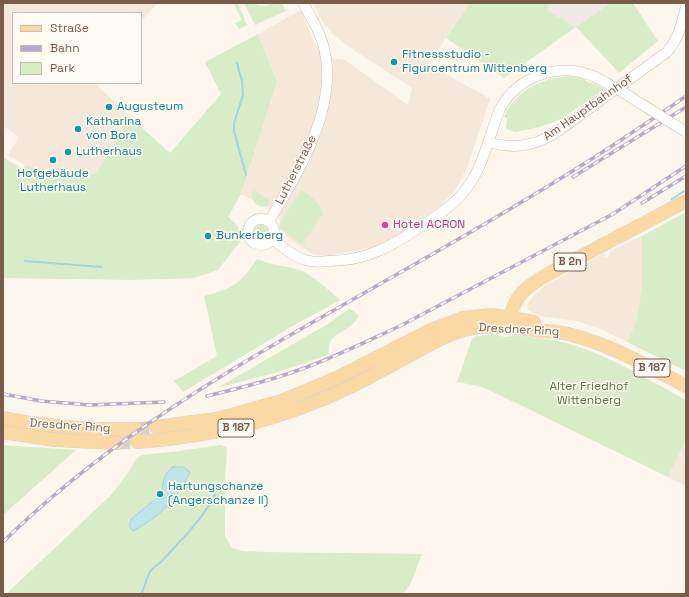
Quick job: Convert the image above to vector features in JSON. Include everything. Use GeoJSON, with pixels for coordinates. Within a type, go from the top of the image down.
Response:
{"type":"FeatureCollection","features":[{"type":"Feature","properties":{"kind":"main road","name":"B 2n"},"geometry":{"type":"LineString","coordinates":[[508,322],[511,310],[517,298],[530,285],[686,201]]}},
{"type":"Feature","properties":{"kind":"main road","name":"Dresdner Ring"},"geometry":{"type":"LineString","coordinates":[[156,427],[210,420],[256,409],[346,381],[454,333],[482,326],[508,322],[550,333],[565,333],[594,341],[612,348],[686,386]]}},
{"type":"Feature","properties":{"kind":"main road","name":"Dresdner Ring"},"geometry":{"type":"LineString","coordinates":[[3,418],[39,425],[137,435],[185,437],[223,431],[248,425],[305,406],[346,381]]}},
{"type":"Feature","properties":{"kind":"main road","name":"Dresdner Ring"},"geometry":{"type":"LineString","coordinates":[[3,432],[55,440],[117,442]]}},
{"type":"Feature","properties":{"kind":"street","name":"Lutherstraße"},"geometry":{"type":"LineString","coordinates":[[269,221],[297,173],[308,150],[317,129],[325,96],[327,69],[326,54],[316,28],[303,3]]}},
{"type":"Feature","properties":{"kind":"street","name":"Am Hauptbahnhof"},"geometry":{"type":"LineString","coordinates":[[488,142],[504,147],[523,146],[537,143],[554,134],[667,52],[674,43],[678,34],[686,7]]}},
{"type":"Feature","properties":{"kind":"street"},"geometry":{"type":"LineString","coordinates":[[272,239],[298,257],[309,261],[351,260],[384,250],[398,242],[432,219],[460,196],[475,175],[505,100],[514,90],[530,80],[550,72],[564,70],[581,72],[593,76],[616,88],[686,132]]}},
{"type":"Feature","properties":{"kind":"street"},"geometry":{"type":"LineString","coordinates":[[259,219],[269,221],[274,230],[272,239],[266,244],[259,245],[252,241],[248,235],[248,228],[253,222],[259,219]]}},
{"type":"Feature","properties":{"kind":"shaded area"},"geometry":{"type":"Polygon","coordinates":[[[3,3],[158,3],[142,20],[142,12],[12,12],[12,84],[97,84],[130,117],[96,173],[87,176],[37,169],[25,165],[8,155],[19,137],[3,126],[3,3]]]}},
{"type":"Feature","properties":{"kind":"shaded area"},"geometry":{"type":"Polygon","coordinates":[[[313,3],[470,3],[428,64],[490,99],[467,168],[454,192],[434,212],[385,245],[330,256],[315,255],[301,247],[286,236],[278,216],[269,209],[241,194],[277,82],[258,34],[301,10],[315,44],[335,59],[345,60],[408,105],[412,88],[352,49],[335,36],[324,24],[313,3]]]}},
{"type":"Feature","properties":{"kind":"shaded area"},"geometry":{"type":"Polygon","coordinates":[[[549,3],[610,3],[576,27],[548,11],[549,3]]]}},
{"type":"Feature","properties":{"kind":"shaded area"},"geometry":{"type":"Polygon","coordinates":[[[642,236],[642,288],[636,322],[627,342],[601,329],[576,321],[540,316],[528,310],[527,305],[530,300],[544,286],[605,253],[605,258],[609,256],[610,251],[642,236]]]}},
{"type":"Feature","properties":{"kind":"shaded area"},"geometry":{"type":"Polygon","coordinates":[[[686,440],[686,486],[668,477],[686,440]]]}},
{"type":"Feature","properties":{"kind":"green space"},"geometry":{"type":"Polygon","coordinates":[[[233,3],[238,3],[247,25],[239,29],[235,23],[242,20],[233,3]]]}},
{"type":"Feature","properties":{"kind":"green space"},"geometry":{"type":"Polygon","coordinates":[[[244,3],[266,6],[271,3],[282,3],[285,10],[290,9],[255,25],[244,3]]]}},
{"type":"Feature","properties":{"kind":"green space"},"geometry":{"type":"Polygon","coordinates":[[[470,3],[549,3],[548,11],[576,27],[504,78],[446,38],[470,3]]]}},
{"type":"Feature","properties":{"kind":"green space"},"geometry":{"type":"Polygon","coordinates":[[[610,3],[633,3],[658,41],[619,73],[576,27],[610,3]]]}},
{"type":"Feature","properties":{"kind":"green space"},"geometry":{"type":"Polygon","coordinates":[[[258,34],[277,82],[241,194],[228,217],[238,226],[240,242],[218,270],[194,278],[134,280],[3,278],[3,157],[23,169],[25,165],[37,169],[87,176],[96,173],[130,117],[170,153],[221,94],[205,62],[258,34]]]}},
{"type":"Feature","properties":{"kind":"green space"},"geometry":{"type":"Polygon","coordinates":[[[569,76],[584,79],[603,88],[602,91],[560,120],[539,127],[516,132],[506,128],[507,118],[504,117],[509,107],[530,87],[558,77],[569,76]]]}},
{"type":"Feature","properties":{"kind":"green space"},"geometry":{"type":"Polygon","coordinates":[[[253,190],[270,200],[267,206],[259,206],[253,201],[253,190]]]}},
{"type":"Feature","properties":{"kind":"green space"},"geometry":{"type":"Polygon","coordinates":[[[301,190],[312,197],[323,214],[303,243],[306,245],[305,246],[279,228],[279,224],[301,190]]]}},
{"type":"Feature","properties":{"kind":"green space"},"geometry":{"type":"Polygon","coordinates":[[[686,212],[686,371],[627,342],[636,322],[642,288],[642,236],[686,212]]]}},
{"type":"Feature","properties":{"kind":"green space"},"geometry":{"type":"Polygon","coordinates":[[[261,225],[266,227],[268,232],[266,237],[261,239],[256,237],[254,232],[256,227],[261,225]]]}},
{"type":"Feature","properties":{"kind":"green space"},"geometry":{"type":"Polygon","coordinates":[[[257,259],[300,270],[321,284],[340,300],[291,327],[183,392],[174,381],[217,356],[204,296],[223,290],[241,280],[257,259]]]}},
{"type":"Feature","properties":{"kind":"green space"},"geometry":{"type":"Polygon","coordinates":[[[350,308],[359,316],[350,327],[334,337],[329,347],[329,354],[287,369],[217,388],[328,324],[350,308]]]}},
{"type":"Feature","properties":{"kind":"green space","name":"Alter Friedhof Wittenberg"},"geometry":{"type":"Polygon","coordinates":[[[495,334],[504,337],[513,335],[549,339],[585,349],[629,369],[686,400],[686,440],[668,477],[489,390],[478,386],[457,382],[472,339],[477,336],[495,334]]]}},
{"type":"Feature","properties":{"kind":"green space"},"geometry":{"type":"Polygon","coordinates":[[[3,445],[76,450],[3,515],[3,445]]]}},
{"type":"Feature","properties":{"kind":"green space"},"geometry":{"type":"Polygon","coordinates":[[[220,445],[226,447],[227,452],[225,479],[225,536],[232,548],[244,551],[265,552],[422,554],[411,583],[403,594],[6,594],[111,495],[128,473],[135,460],[141,455],[220,445]]]}},
{"type":"Feature","properties":{"kind":"water"},"geometry":{"type":"Polygon","coordinates":[[[173,467],[184,467],[190,472],[185,482],[173,499],[160,513],[133,531],[129,526],[132,518],[162,494],[165,475],[173,467]]]}},
{"type":"Feature","properties":{"kind":"waterway"},"geometry":{"type":"LineString","coordinates":[[237,63],[242,81],[243,95],[234,123],[234,131],[246,175]]}},
{"type":"Feature","properties":{"kind":"waterway"},"geometry":{"type":"LineString","coordinates":[[672,199],[686,190]]}},
{"type":"Feature","properties":{"kind":"waterway"},"geometry":{"type":"LineString","coordinates":[[25,261],[102,267]]}},
{"type":"Feature","properties":{"kind":"waterway"},"geometry":{"type":"LineString","coordinates":[[141,594],[148,575],[152,569],[162,561],[191,530],[215,495]]}},
{"type":"Feature","properties":{"kind":"tunnel"},"geometry":{"type":"LineString","coordinates":[[136,429],[156,427]]}},
{"type":"Feature","properties":{"kind":"tunnel"},"geometry":{"type":"LineString","coordinates":[[117,443],[137,442]]}},
{"type":"Feature","properties":{"kind":"railway"},"geometry":{"type":"LineString","coordinates":[[3,542],[37,510],[73,480],[147,424],[186,398],[266,349],[464,236],[541,190],[618,142],[686,96]]}},
{"type":"Feature","properties":{"kind":"railway"},"geometry":{"type":"LineString","coordinates":[[573,177],[686,107]]}},
{"type":"Feature","properties":{"kind":"railway"},"geometry":{"type":"LineString","coordinates":[[207,396],[282,376],[307,367],[400,326],[613,214],[686,166]]}},
{"type":"Feature","properties":{"kind":"railway"},"geometry":{"type":"LineString","coordinates":[[642,203],[686,176]]}},
{"type":"Feature","properties":{"kind":"railway"},"geometry":{"type":"LineString","coordinates":[[3,394],[41,401],[90,405],[164,402]]}},
{"type":"Feature","properties":{"kind":"place","name":"Fitnessstudio - Figurcentrum Wittenberg"},"geometry":{"type":"Point","coordinates":[394,62]}},
{"type":"Feature","properties":{"kind":"place","name":"Augusteum"},"geometry":{"type":"Point","coordinates":[109,107]}},
{"type":"Feature","properties":{"kind":"place","name":"Katharina von Bora"},"geometry":{"type":"Point","coordinates":[78,129]}},
{"type":"Feature","properties":{"kind":"place","name":"Lutherhaus"},"geometry":{"type":"Point","coordinates":[68,152]}},
{"type":"Feature","properties":{"kind":"place","name":"Hofgebäude Lutherhaus"},"geometry":{"type":"Point","coordinates":[53,160]}},
{"type":"Feature","properties":{"kind":"place","name":"Hotel ACRON"},"geometry":{"type":"Point","coordinates":[385,225]}},
{"type":"Feature","properties":{"kind":"place","name":"Bunkerberg"},"geometry":{"type":"Point","coordinates":[208,236]}},
{"type":"Feature","properties":{"kind":"place","name":"Hartungschanze (Angerschanze II)"},"geometry":{"type":"Point","coordinates":[160,494]}}]}
